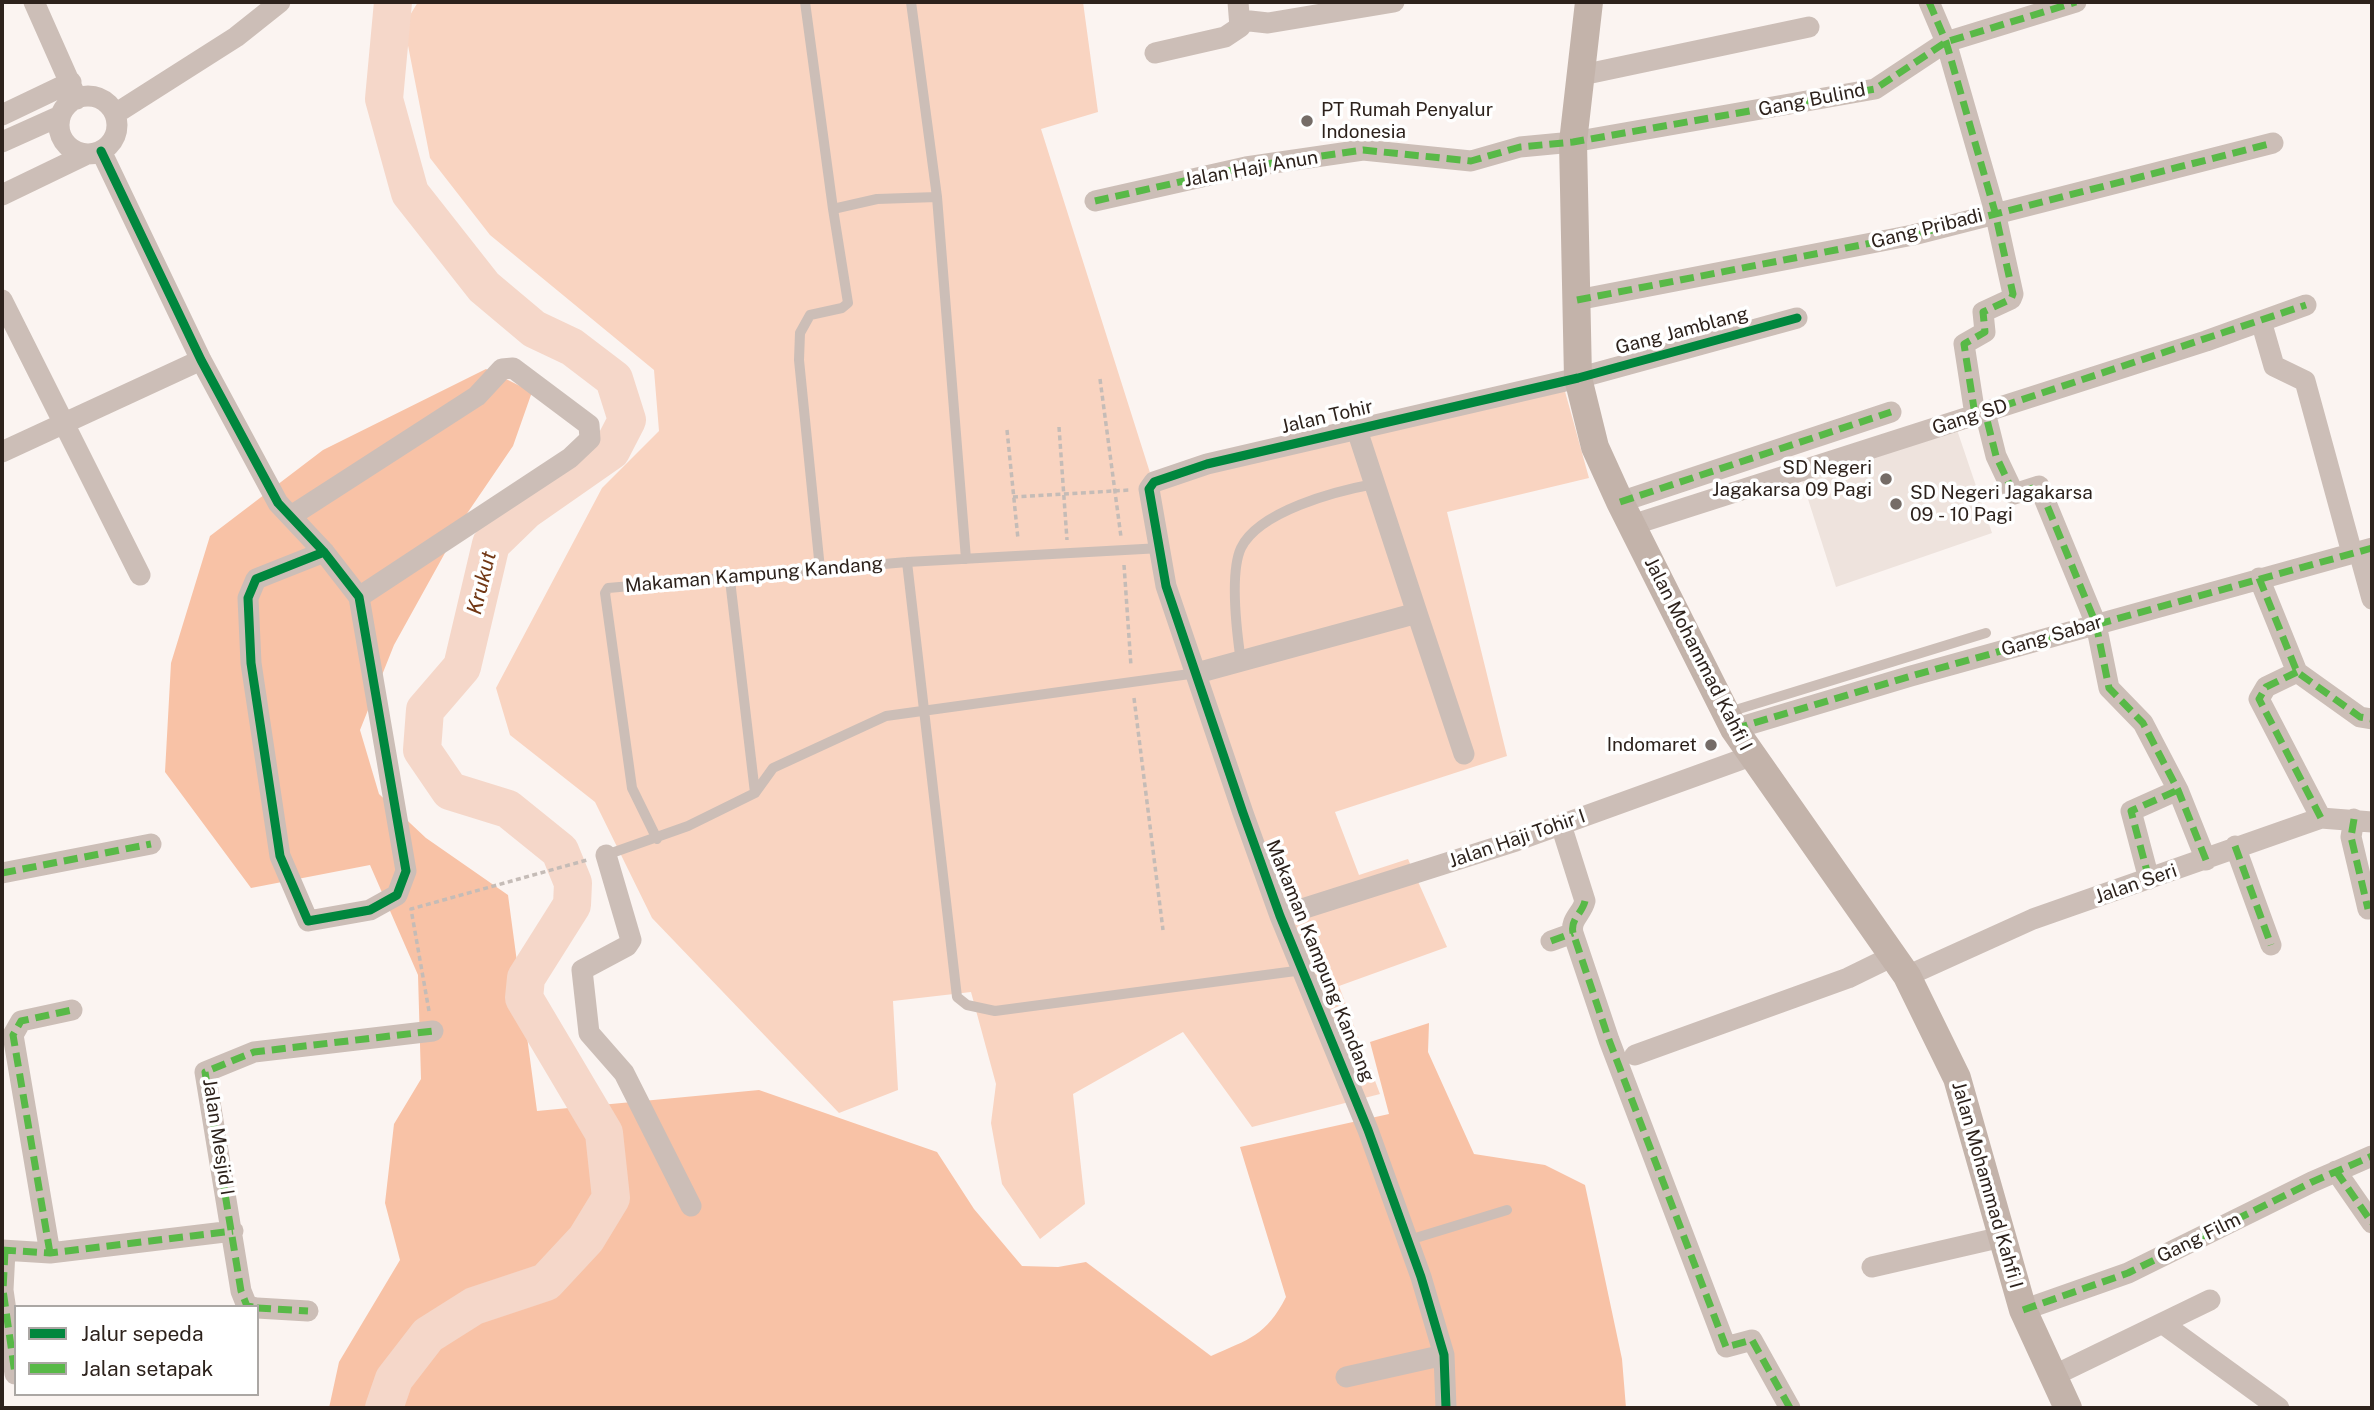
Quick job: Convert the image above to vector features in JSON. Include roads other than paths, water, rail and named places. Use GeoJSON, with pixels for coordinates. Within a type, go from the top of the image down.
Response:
{"type":"FeatureCollection","features":[{"type":"Feature","properties":{"kind":"main road","name":"Jalan Mohammad Kahfi I"},"geometry":{"type":"LineString","coordinates":[[1589,2],[1573,142],[1577,378],[1595,447],[1730,721],[1751,756],[1900,966],[1957,1078],[2023,1310],[2068,1408]]}},
{"type":"Feature","properties":{"kind":"street"},"geometry":{"type":"LineString","coordinates":[[34,2],[74,91]]}},
{"type":"Feature","properties":{"kind":"street"},"geometry":{"type":"LineString","coordinates":[[115,114],[236,37],[280,2]]}},
{"type":"Feature","properties":{"kind":"street"},"geometry":{"type":"LineString","coordinates":[[1155,53],[1225,37],[1240,27],[1240,11],[1268,23],[1395,2]]}},
{"type":"Feature","properties":{"kind":"street"},"geometry":{"type":"LineString","coordinates":[[1929,2],[1946,41],[1995,212],[2013,296],[1983,312],[1985,332],[1964,344],[1980,414],[2014,494],[2039,486],[2096,624],[2109,688],[2143,723],[2178,790],[2206,860]]}},
{"type":"Feature","properties":{"kind":"street","name":"Gang Bulind"},"geometry":{"type":"LineString","coordinates":[[1573,142],[1875,89],[1946,41],[2039,7],[2077,2]]}},
{"type":"Feature","properties":{"kind":"street"},"geometry":{"type":"LineString","coordinates":[[1582,75],[1809,27]]}},
{"type":"Feature","properties":{"kind":"street"},"geometry":{"type":"LineString","coordinates":[[74,91],[60,116],[60,132],[66,145],[94,153],[278,503],[324,552],[359,597],[406,871],[397,895],[370,909],[308,921],[280,856],[251,663],[248,598],[256,579],[324,552]]}},
{"type":"Feature","properties":{"kind":"street"},"geometry":{"type":"LineString","coordinates":[[2,115],[74,91],[99,99],[115,114],[115,135],[94,153],[2,195]]}},
{"type":"Feature","properties":{"kind":"street"},"geometry":{"type":"LineString","coordinates":[[2,142],[60,116]]}},
{"type":"Feature","properties":{"kind":"street","name":"Jalan Haji Anun"},"geometry":{"type":"LineString","coordinates":[[1095,201],[1246,167],[1363,150],[1471,161],[1520,147],[1573,142]]}},
{"type":"Feature","properties":{"kind":"street","name":"Gang Pribadi"},"geometry":{"type":"LineString","coordinates":[[1577,300],[1855,248],[2273,143]]}},
{"type":"Feature","properties":{"kind":"street"},"geometry":{"type":"LineString","coordinates":[[2,304],[66,423],[140,575]]}},
{"type":"Feature","properties":{"kind":"street","name":"Gang SD"},"geometry":{"type":"LineString","coordinates":[[1626,514],[1980,414],[2306,305]]}},
{"type":"Feature","properties":{"kind":"street","name":"Gang Jamblang"},"geometry":{"type":"LineString","coordinates":[[1577,378],[1797,318]]}},
{"type":"Feature","properties":{"kind":"street"},"geometry":{"type":"LineString","coordinates":[[2261,321],[2274,366],[2305,381],[2361,551],[2372,599]]}},
{"type":"Feature","properties":{"kind":"street"},"geometry":{"type":"LineString","coordinates":[[2,452],[201,360]]}},
{"type":"Feature","properties":{"kind":"street"},"geometry":{"type":"LineString","coordinates":[[290,516],[477,396],[502,369],[513,368],[589,425],[590,439],[570,458],[359,597]]}},
{"type":"Feature","properties":{"kind":"street","name":"Jalan Tohir"},"geometry":{"type":"LineString","coordinates":[[1161,548],[1149,489],[1154,482],[1207,464],[1356,427],[1577,378]]}},
{"type":"Feature","properties":{"kind":"street"},"geometry":{"type":"LineString","coordinates":[[1626,514],[1891,412]]}},
{"type":"Feature","properties":{"kind":"street"},"geometry":{"type":"LineString","coordinates":[[1356,427],[1464,754]]}},
{"type":"Feature","properties":{"kind":"street","name":"Makaman Kampung Kandang"},"geometry":{"type":"LineString","coordinates":[[1161,548],[1166,586],[1280,916],[1409,1241],[1444,1355],[1446,1408]]}},
{"type":"Feature","properties":{"kind":"street","name":"Gang Sabar"},"geometry":{"type":"LineString","coordinates":[[1730,721],[2361,551]]}},
{"type":"Feature","properties":{"kind":"street"},"geometry":{"type":"LineString","coordinates":[[2259,578],[2297,673],[2360,717],[2372,719]]}},
{"type":"Feature","properties":{"kind":"street"},"geometry":{"type":"LineString","coordinates":[[1197,673],[1417,613]]}},
{"type":"Feature","properties":{"kind":"street"},"geometry":{"type":"LineString","coordinates":[[2297,673],[2266,687],[2259,699],[2320,818]]}},
{"type":"Feature","properties":{"kind":"street","name":"Jalan Haji Tohir I"},"geometry":{"type":"LineString","coordinates":[[1280,916],[1561,825],[1751,756]]}},
{"type":"Feature","properties":{"kind":"street"},"geometry":{"type":"LineString","coordinates":[[2149,879],[2131,811],[2178,790]]}},
{"type":"Feature","properties":{"kind":"street","name":"Jalan Seri"},"geometry":{"type":"LineString","coordinates":[[1635,1055],[1848,978],[1900,966],[2320,818],[2363,820]]}},
{"type":"Feature","properties":{"kind":"street"},"geometry":{"type":"LineString","coordinates":[[2363,820],[2351,837],[2368,909]]}},
{"type":"Feature","properties":{"kind":"street"},"geometry":{"type":"LineString","coordinates":[[1561,825],[1585,901],[1583,909],[1575,917],[1573,933],[1609,1040],[1726,1347],[1752,1340],[1790,1408]]}},
{"type":"Feature","properties":{"kind":"street"},"geometry":{"type":"LineString","coordinates":[[2,873],[151,844]]}},
{"type":"Feature","properties":{"kind":"street"},"geometry":{"type":"LineString","coordinates":[[2235,846],[2271,945]]}},
{"type":"Feature","properties":{"kind":"street"},"geometry":{"type":"LineString","coordinates":[[606,855],[631,940],[627,947],[582,970],[589,1033],[624,1073],[691,1206]]}},
{"type":"Feature","properties":{"kind":"street"},"geometry":{"type":"LineString","coordinates":[[1551,941],[1573,933]]}},
{"type":"Feature","properties":{"kind":"street"},"geometry":{"type":"LineString","coordinates":[[50,1253],[13,1035],[21,1021],[72,1010]]}},
{"type":"Feature","properties":{"kind":"street","name":"Jalan Mesjid I"},"geometry":{"type":"LineString","coordinates":[[251,1305],[242,1291],[205,1072],[254,1052],[433,1031]]}},
{"type":"Feature","properties":{"kind":"street","name":"Gang Film"},"geometry":{"type":"LineString","coordinates":[[2023,1310],[2127,1273],[2372,1156]]}},
{"type":"Feature","properties":{"kind":"street"},"geometry":{"type":"LineString","coordinates":[[2336,1171],[2372,1223]]}},
{"type":"Feature","properties":{"kind":"street"},"geometry":{"type":"LineString","coordinates":[[14,1367],[3,1290],[3,1251],[50,1253],[233,1231]]}},
{"type":"Feature","properties":{"kind":"street"},"geometry":{"type":"LineString","coordinates":[[1872,1267],[2002,1237]]}},
{"type":"Feature","properties":{"kind":"street"},"geometry":{"type":"LineString","coordinates":[[2053,1376],[2210,1300]]}},
{"type":"Feature","properties":{"kind":"street"},"geometry":{"type":"LineString","coordinates":[[259,1308],[308,1311]]}},
{"type":"Feature","properties":{"kind":"street"},"geometry":{"type":"LineString","coordinates":[[2162,1323],[2279,1408]]}},
{"type":"Feature","properties":{"kind":"street"},"geometry":{"type":"LineString","coordinates":[[1346,1377],[1444,1355]]}},
{"type":"Feature","properties":{"kind":"lane"},"geometry":{"type":"LineString","coordinates":[[805,2],[848,303],[842,308],[810,315],[800,333],[799,360],[820,569]]}},
{"type":"Feature","properties":{"kind":"lane"},"geometry":{"type":"LineString","coordinates":[[911,2],[937,197],[966,558]]}},
{"type":"Feature","properties":{"kind":"lane"},"geometry":{"type":"LineString","coordinates":[[833,209],[877,200],[937,197]]}},
{"type":"Feature","properties":{"kind":"lane"},"geometry":{"type":"LineString","coordinates":[[1241,662],[1236,575],[1240,550],[1252,530],[1279,514],[1374,484]]}},
{"type":"Feature","properties":{"kind":"lane","name":"Makaman Kampung Kandang"},"geometry":{"type":"LineString","coordinates":[[657,839],[632,788],[629,776],[605,591],[611,587],[730,580],[907,562],[1020,557],[1122,548],[1161,548]]}},
{"type":"Feature","properties":{"kind":"lane","name":"Makaman Kampung Kandang"},"geometry":{"type":"LineString","coordinates":[[907,562],[953,983],[957,997],[967,1005],[995,1011],[1303,970]]}},
{"type":"Feature","properties":{"kind":"lane"},"geometry":{"type":"LineString","coordinates":[[730,580],[755,793]]}},
{"type":"Feature","properties":{"kind":"lane"},"geometry":{"type":"LineString","coordinates":[[1730,721],[1986,633]]}},
{"type":"Feature","properties":{"kind":"lane"},"geometry":{"type":"LineString","coordinates":[[606,855],[657,839],[755,793],[773,768],[886,716],[1197,673]]}},
{"type":"Feature","properties":{"kind":"lane"},"geometry":{"type":"LineString","coordinates":[[1409,1241],[1507,1210]]}},
{"type":"Feature","properties":{"kind":"waterway","name":"Krukut"},"geometry":{"type":"LineString","coordinates":[[384,1408],[394,1379],[428,1335],[474,1306],[546,1282],[586,1239],[611,1198],[604,1133],[524,998],[526,978],[572,905],[573,883],[560,851],[508,809],[450,791],[422,750],[425,710],[462,667],[491,544],[525,511],[611,451],[627,420],[614,379],[572,347],[534,329],[484,287],[410,193],[384,99],[393,2]]}},
{"type":"Feature","properties":{"kind":"place","name":"PT Rumah Penyalur Indonesia"},"geometry":{"type":"Point","coordinates":[1307,121]}},
{"type":"Feature","properties":{"kind":"place","name":"SD Negeri Jagakarsa 09 Pagi"},"geometry":{"type":"Point","coordinates":[1886,479]}},
{"type":"Feature","properties":{"kind":"place","name":"SD Negeri Jagakarsa 09 - 10 Pagi"},"geometry":{"type":"Point","coordinates":[1896,504]}},
{"type":"Feature","properties":{"kind":"place","name":"Indomaret"},"geometry":{"type":"Point","coordinates":[1711,745]}}]}
